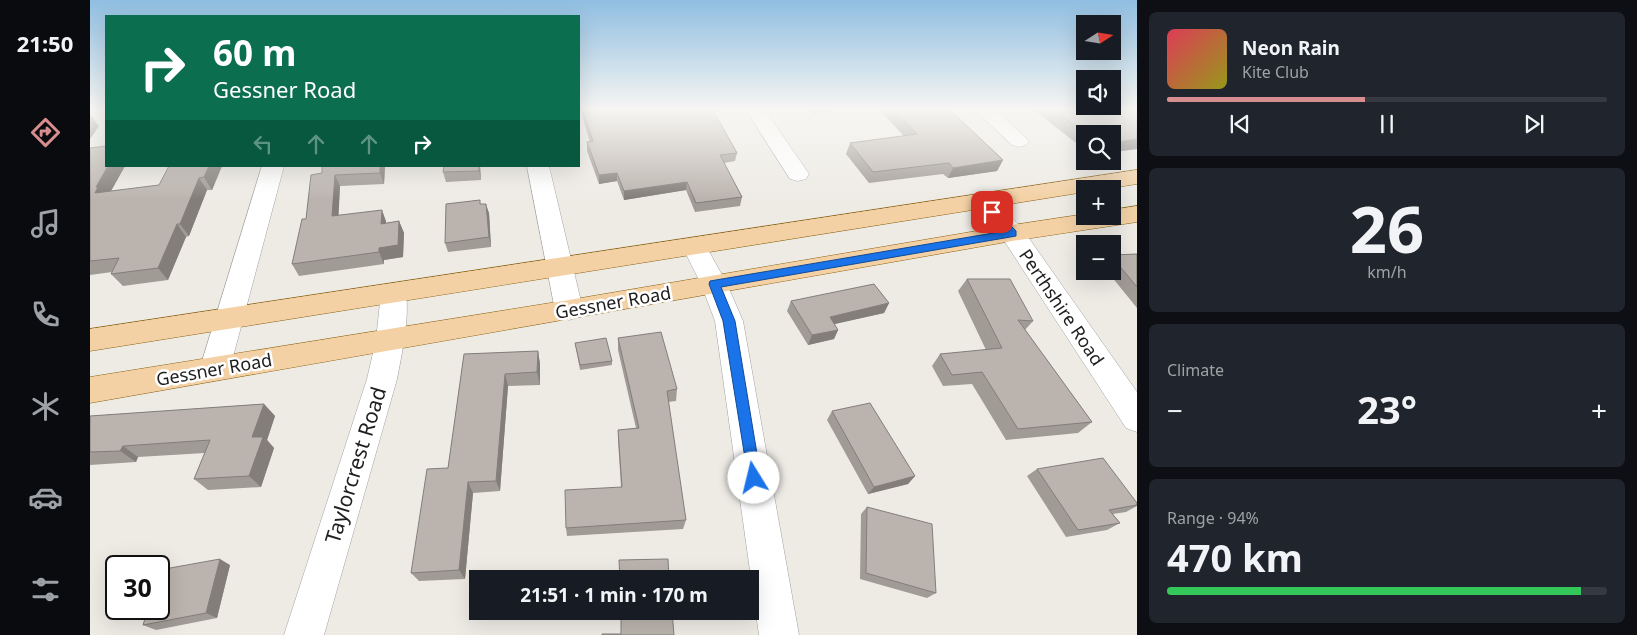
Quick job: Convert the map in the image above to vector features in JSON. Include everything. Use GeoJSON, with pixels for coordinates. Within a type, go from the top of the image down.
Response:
{"type":"FeatureCollection","features":[{"type":"Feature","properties":{"kind":"main road"},"geometry":{"type":"LineString","coordinates":[[90,340],[1137,177]]}},
{"type":"Feature","properties":{"kind":"main road","name":"Gessner Road"},"geometry":{"type":"LineString","coordinates":[[90,390],[1137,214]]}},
{"type":"Feature","properties":{"kind":"street"},"geometry":{"type":"LineString","coordinates":[[775,140],[798,174]]}},
{"type":"Feature","properties":{"kind":"street"},"geometry":{"type":"LineString","coordinates":[[215,368],[274,167]]}},
{"type":"Feature","properties":{"kind":"street"},"geometry":{"type":"LineString","coordinates":[[538,167],[569,310]]}},
{"type":"Feature","properties":{"kind":"street","name":"Perthshire Road"},"geometry":{"type":"LineString","coordinates":[[982,201],[1012,234],[1137,418]]}},
{"type":"Feature","properties":{"kind":"street"},"geometry":{"type":"LineString","coordinates":[[694,246],[714,284],[729,321],[779,635]]}},
{"type":"Feature","properties":{"kind":"street","name":"Taylorcrest Road"},"geometry":{"type":"LineString","coordinates":[[304,635],[382,379],[390,340],[394,293]]}},
{"type":"Feature","properties":{"kind":"building"},"geometry":{"type":"Polygon","coordinates":[[[729,140],[737,153],[720,155],[742,197],[696,203],[687,182],[624,191],[617,173],[599,175],[587,142],[729,140]]]}},
{"type":"Feature","properties":{"kind":"building"},"geometry":{"type":"Polygon","coordinates":[[[875,140],[981,140],[1003,160],[953,168],[949,163],[873,172],[850,143],[875,140]]]}},
{"type":"Feature","properties":{"kind":"building"},"geometry":{"type":"Polygon","coordinates":[[[105,146],[105,167],[107,167],[96,187],[98,187],[95,193],[159,185],[168,167],[209,167],[204,177],[199,178],[180,224],[177,224],[158,268],[111,274],[119,258],[90,261],[90,148],[105,146]]]}},
{"type":"Feature","properties":{"kind":"building"},"geometry":{"type":"Polygon","coordinates":[[[322,167],[380,167],[380,173],[335,175],[332,216],[382,210],[381,224],[399,221],[398,245],[379,248],[379,252],[292,264],[302,219],[306,219],[311,175],[322,173],[322,167]]]}},
{"type":"Feature","properties":{"kind":"building"},"geometry":{"type":"Polygon","coordinates":[[[444,167],[479,167],[479,171],[443,172],[444,167]]]}},
{"type":"Feature","properties":{"kind":"building"},"geometry":{"type":"Polygon","coordinates":[[[480,200],[480,204],[486,204],[489,237],[445,243],[446,204],[480,200]]]}},
{"type":"Feature","properties":{"kind":"building"},"geometry":{"type":"Polygon","coordinates":[[[1137,254],[1137,287],[1121,268],[1121,255],[1137,254]]]}},
{"type":"Feature","properties":{"kind":"building"},"geometry":{"type":"Polygon","coordinates":[[[967,279],[1010,279],[1033,321],[1018,320],[1092,422],[1018,429],[982,372],[952,375],[940,354],[1002,348],[967,279]]]}},
{"type":"Feature","properties":{"kind":"building"},"geometry":{"type":"Polygon","coordinates":[[[874,284],[889,303],[830,317],[838,330],[812,335],[791,301],[874,284]]]}},
{"type":"Feature","properties":{"kind":"building"},"geometry":{"type":"Polygon","coordinates":[[[661,332],[677,389],[667,391],[686,520],[566,528],[565,490],[622,487],[618,430],[639,428],[618,338],[661,332]]]}},
{"type":"Feature","properties":{"kind":"building"},"geometry":{"type":"Polygon","coordinates":[[[606,338],[612,361],[580,365],[575,343],[606,338]]]}},
{"type":"Feature","properties":{"kind":"building"},"geometry":{"type":"Polygon","coordinates":[[[538,351],[537,372],[505,374],[496,481],[468,482],[459,570],[411,573],[427,469],[448,468],[464,354],[538,351]]]}},
{"type":"Feature","properties":{"kind":"building"},"geometry":{"type":"Polygon","coordinates":[[[870,403],[915,476],[874,487],[832,411],[870,403]]]}},
{"type":"Feature","properties":{"kind":"building"},"geometry":{"type":"Polygon","coordinates":[[[264,404],[252,437],[263,437],[249,476],[194,479],[210,440],[123,446],[120,451],[90,452],[90,416],[264,404]]]}},
{"type":"Feature","properties":{"kind":"building"},"geometry":{"type":"Polygon","coordinates":[[[1103,458],[1137,505],[1109,510],[1120,523],[1078,530],[1037,469],[1103,458]]]}},
{"type":"Feature","properties":{"kind":"building"},"geometry":{"type":"Polygon","coordinates":[[[867,507],[932,524],[936,593],[866,573],[867,507]]]}},
{"type":"Feature","properties":{"kind":"building"},"geometry":{"type":"Polygon","coordinates":[[[220,559],[206,613],[170,620],[170,568],[220,559]]]}},
{"type":"Feature","properties":{"kind":"building"},"geometry":{"type":"Polygon","coordinates":[[[668,559],[669,570],[620,570],[619,560],[668,559]]]}},
{"type":"Feature","properties":{"kind":"building"},"geometry":{"type":"Polygon","coordinates":[[[145,620],[169,620],[143,625],[145,620]]]}},
{"type":"Feature","properties":{"kind":"building"},"geometry":{"type":"Polygon","coordinates":[[[621,620],[673,620],[674,635],[602,635],[621,634],[621,620]]]}},
{"type":"Feature","properties":{"kind":"route"},"geometry":{"type":"LineString","coordinates":[[754,478],[729,321],[714,284],[1012,234],[992,212]]}}]}
